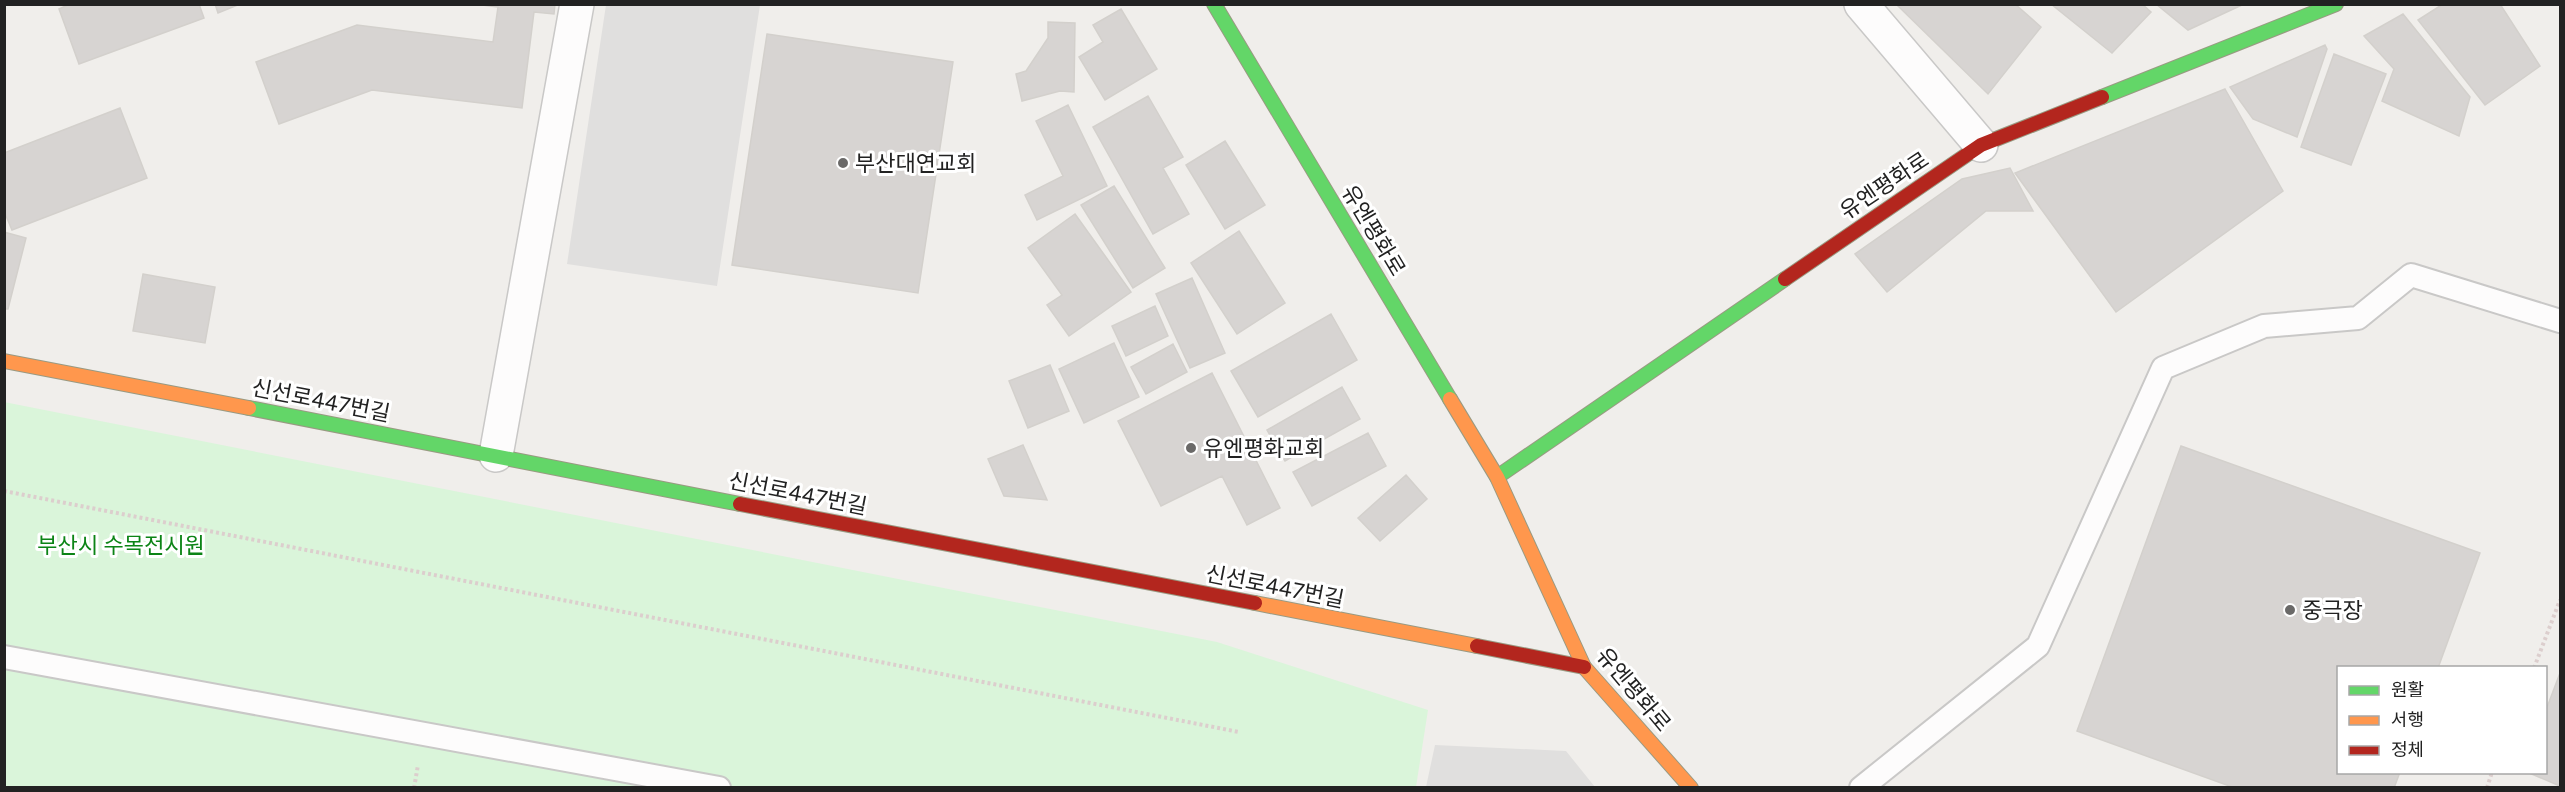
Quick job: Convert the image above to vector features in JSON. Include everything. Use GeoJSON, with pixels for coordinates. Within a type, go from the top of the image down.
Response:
{"type":"FeatureCollection","features":[{"type":"Feature","properties":{"kind":"street"},"geometry":{"type":"LineString","coordinates":[[496,456],[577,4]]}},
{"type":"Feature","properties":{"kind":"street","name":"유엔평화로"},"geometry":{"type":"LineString","coordinates":[[1214,4],[1497,477],[1584,667],[1691,788]]}},
{"type":"Feature","properties":{"kind":"street"},"geometry":{"type":"LineString","coordinates":[[1861,4],[1981,145]]}},
{"type":"Feature","properties":{"kind":"street","name":"유엔평화로"},"geometry":{"type":"LineString","coordinates":[[1497,477],[1981,145],[2336,4]]}},
{"type":"Feature","properties":{"kind":"street","name":"신선로447번길"},"geometry":{"type":"LineString","coordinates":[[4,361],[1584,667]]}},
{"type":"Feature","properties":{"kind":"lane"},"geometry":{"type":"LineString","coordinates":[[1861,788],[2038,646],[2163,368],[2264,326],[2358,318],[2412,275],[2560,321]]}},
{"type":"Feature","properties":{"kind":"lane"},"geometry":{"type":"LineString","coordinates":[[4,657],[719,788]]}},
{"type":"Feature","properties":{"kind":"path"},"geometry":{"type":"LineString","coordinates":[[4,491],[1239,732]]}},
{"type":"Feature","properties":{"kind":"path"},"geometry":{"type":"LineString","coordinates":[[2535,666],[2560,600]]}},
{"type":"Feature","properties":{"kind":"green space","name":"부산시 수목전시원"},"geometry":{"type":"Polygon","coordinates":[[[4,402],[1217,642],[1428,710],[1416,787],[5,787],[4,402]]]}},
{"type":"Feature","properties":{"kind":"shaded area"},"geometry":{"type":"Polygon","coordinates":[[[606,5],[760,5],[717,286],[567,264],[606,5]]]}},
{"type":"Feature","properties":{"kind":"shaded area"},"geometry":{"type":"Polygon","coordinates":[[[1435,745],[1566,751],[1595,787],[1426,787],[1435,745]]]}},
{"type":"Feature","properties":{"kind":"building"},"geometry":{"type":"Polygon","coordinates":[[[70,4],[199,4],[204,18],[79,64],[59,9],[70,4]]]}},
{"type":"Feature","properties":{"kind":"building"},"geometry":{"type":"Polygon","coordinates":[[[215,4],[240,4],[218,13],[215,4]]]}},
{"type":"Feature","properties":{"kind":"building"},"geometry":{"type":"Polygon","coordinates":[[[474,4],[555,4],[554,14],[534,12],[522,108],[372,90],[279,124],[256,62],[357,25],[493,42],[498,7],[474,4]]]}},
{"type":"Feature","properties":{"kind":"building"},"geometry":{"type":"Polygon","coordinates":[[[1896,4],[2015,4],[2041,27],[1988,94],[1896,4]]]}},
{"type":"Feature","properties":{"kind":"building"},"geometry":{"type":"Polygon","coordinates":[[[2051,4],[2142,4],[2151,12],[2112,53],[2051,4]]]}},
{"type":"Feature","properties":{"kind":"building"},"geometry":{"type":"Polygon","coordinates":[[[2156,4],[2244,4],[2188,30],[2156,4]]]}},
{"type":"Feature","properties":{"kind":"building"},"geometry":{"type":"Polygon","coordinates":[[[2443,4],[2500,4],[2540,66],[2485,105],[2418,20],[2443,4]]]}},
{"type":"Feature","properties":{"kind":"building"},"geometry":{"type":"Polygon","coordinates":[[[1121,9],[1157,69],[1105,100],[1079,57],[1103,42],[1093,25],[1121,9]]]}},
{"type":"Feature","properties":{"kind":"building"},"geometry":{"type":"Polygon","coordinates":[[[2403,14],[2470,97],[2459,136],[2382,101],[2394,69],[2364,36],[2403,14]]]}},
{"type":"Feature","properties":{"kind":"building"},"geometry":{"type":"Polygon","coordinates":[[[1048,22],[1075,23],[1074,92],[1060,91],[1022,101],[1016,74],[1026,71],[1048,38],[1048,22]]]}},
{"type":"Feature","properties":{"kind":"building","name":"부산대연교회"},"geometry":{"type":"Polygon","coordinates":[[[767,34],[953,62],[918,293],[732,265],[767,34]]]}},
{"type":"Feature","properties":{"kind":"building"},"geometry":{"type":"Polygon","coordinates":[[[2325,45],[2327,49],[2297,137],[2253,119],[2230,87],[2325,45]]]}},
{"type":"Feature","properties":{"kind":"building"},"geometry":{"type":"Polygon","coordinates":[[[2334,54],[2386,74],[2351,165],[2301,147],[2334,54]]]}},
{"type":"Feature","properties":{"kind":"building"},"geometry":{"type":"Polygon","coordinates":[[[2225,89],[2283,191],[2116,312],[2015,173],[2225,89]]]}},
{"type":"Feature","properties":{"kind":"building"},"geometry":{"type":"Polygon","coordinates":[[[1148,96],[1183,157],[1163,168],[1189,214],[1153,234],[1093,127],[1148,96]]]}},
{"type":"Feature","properties":{"kind":"building"},"geometry":{"type":"Polygon","coordinates":[[[1068,105],[1107,186],[1037,220],[1025,195],[1063,176],[1036,121],[1068,105]]]}},
{"type":"Feature","properties":{"kind":"building"},"geometry":{"type":"Polygon","coordinates":[[[120,108],[147,178],[12,230],[4,211],[4,153],[120,108]]]}},
{"type":"Feature","properties":{"kind":"building"},"geometry":{"type":"Polygon","coordinates":[[[1225,141],[1265,205],[1225,229],[1186,165],[1225,141]]]}},
{"type":"Feature","properties":{"kind":"building"},"geometry":{"type":"Polygon","coordinates":[[[2010,168],[2033,211],[1986,211],[1887,292],[1855,254],[1962,179],[2010,168]]]}},
{"type":"Feature","properties":{"kind":"building"},"geometry":{"type":"Polygon","coordinates":[[[1114,186],[1165,268],[1133,288],[1081,205],[1114,186]]]}},
{"type":"Feature","properties":{"kind":"building"},"geometry":{"type":"Polygon","coordinates":[[[1075,214],[1131,292],[1069,336],[1047,305],[1062,295],[1028,248],[1075,214]]]}},
{"type":"Feature","properties":{"kind":"building"},"geometry":{"type":"Polygon","coordinates":[[[1239,231],[1285,303],[1237,334],[1191,263],[1239,231]]]}},
{"type":"Feature","properties":{"kind":"building"},"geometry":{"type":"Polygon","coordinates":[[[4,232],[26,238],[8,309],[4,309],[4,232]]]}},
{"type":"Feature","properties":{"kind":"building"},"geometry":{"type":"Polygon","coordinates":[[[143,274],[215,287],[205,343],[133,331],[143,274]]]}},
{"type":"Feature","properties":{"kind":"building"},"geometry":{"type":"Polygon","coordinates":[[[1192,278],[1225,353],[1190,368],[1156,294],[1192,278]]]}},
{"type":"Feature","properties":{"kind":"building"},"geometry":{"type":"Polygon","coordinates":[[[1155,306],[1168,336],[1126,356],[1112,326],[1155,306]]]}},
{"type":"Feature","properties":{"kind":"building"},"geometry":{"type":"Polygon","coordinates":[[[1331,314],[1357,360],[1258,417],[1231,371],[1331,314]]]}},
{"type":"Feature","properties":{"kind":"building"},"geometry":{"type":"Polygon","coordinates":[[[1114,343],[1139,397],[1084,423],[1059,369],[1114,343]]]}},
{"type":"Feature","properties":{"kind":"building"},"geometry":{"type":"Polygon","coordinates":[[[1173,344],[1187,372],[1146,394],[1131,367],[1173,344]]]}},
{"type":"Feature","properties":{"kind":"building"},"geometry":{"type":"Polygon","coordinates":[[[1050,365],[1069,411],[1028,428],[1009,381],[1050,365]]]}},
{"type":"Feature","properties":{"kind":"building","name":"유엔평화교회"},"geometry":{"type":"Polygon","coordinates":[[[1212,373],[1280,508],[1247,525],[1222,476],[1161,506],[1118,421],[1212,373]]]}},
{"type":"Feature","properties":{"kind":"building"},"geometry":{"type":"Polygon","coordinates":[[[1342,387],[1360,419],[1285,461],[1267,430],[1342,387]]]}},
{"type":"Feature","properties":{"kind":"building"},"geometry":{"type":"Polygon","coordinates":[[[1368,433],[1386,466],[1312,506],[1293,472],[1368,433]]]}},
{"type":"Feature","properties":{"kind":"building"},"geometry":{"type":"Polygon","coordinates":[[[1023,445],[1047,500],[1004,496],[988,459],[1023,445]]]}},
{"type":"Feature","properties":{"kind":"building","name":"중극장"},"geometry":{"type":"Polygon","coordinates":[[[2181,446],[2480,553],[2439,666],[2337,666],[2337,774],[2399,774],[2394,788],[2235,788],[2077,731],[2181,446]]]}},
{"type":"Feature","properties":{"kind":"building"},"geometry":{"type":"Polygon","coordinates":[[[1406,475],[1427,499],[1380,541],[1358,518],[1406,475]]]}},
{"type":"Feature","properties":{"kind":"building"},"geometry":{"type":"Polygon","coordinates":[[[2560,673],[2560,786],[2532,774],[2547,774],[2547,707],[2560,673]]]}},
{"type":"Feature","properties":{"kind":"traffic: fast"},"geometry":{"type":"LineString","coordinates":[[1214,4],[1450,399]]}},
{"type":"Feature","properties":{"kind":"traffic: fast"},"geometry":{"type":"LineString","coordinates":[[2102,97],[2336,4]]}},
{"type":"Feature","properties":{"kind":"traffic: fast"},"geometry":{"type":"LineString","coordinates":[[1497,477],[1785,279]]}},
{"type":"Feature","properties":{"kind":"traffic: fast"},"geometry":{"type":"LineString","coordinates":[[249,408],[740,504]]}},
{"type":"Feature","properties":{"kind":"traffic: slow"},"geometry":{"type":"LineString","coordinates":[[4,361],[249,408]]}},
{"type":"Feature","properties":{"kind":"traffic: slow"},"geometry":{"type":"LineString","coordinates":[[1450,399],[1497,477],[1584,667],[1691,788]]}},
{"type":"Feature","properties":{"kind":"traffic: slow"},"geometry":{"type":"LineString","coordinates":[[1255,603],[1477,646]]}},
{"type":"Feature","properties":{"kind":"traffic: jam"},"geometry":{"type":"LineString","coordinates":[[1785,279],[1981,145],[2102,97]]}},
{"type":"Feature","properties":{"kind":"traffic: jam"},"geometry":{"type":"LineString","coordinates":[[740,504],[1255,603]]}},
{"type":"Feature","properties":{"kind":"traffic: jam"},"geometry":{"type":"LineString","coordinates":[[1477,646],[1584,667]]}},
{"type":"Feature","properties":{"kind":"place","name":"부산대연교회"},"geometry":{"type":"Point","coordinates":[843,163]}},
{"type":"Feature","properties":{"kind":"place","name":"유엔평화교회"},"geometry":{"type":"Point","coordinates":[1191,448]}},
{"type":"Feature","properties":{"kind":"place","name":"중극장"},"geometry":{"type":"Point","coordinates":[2290,610]}}]}
